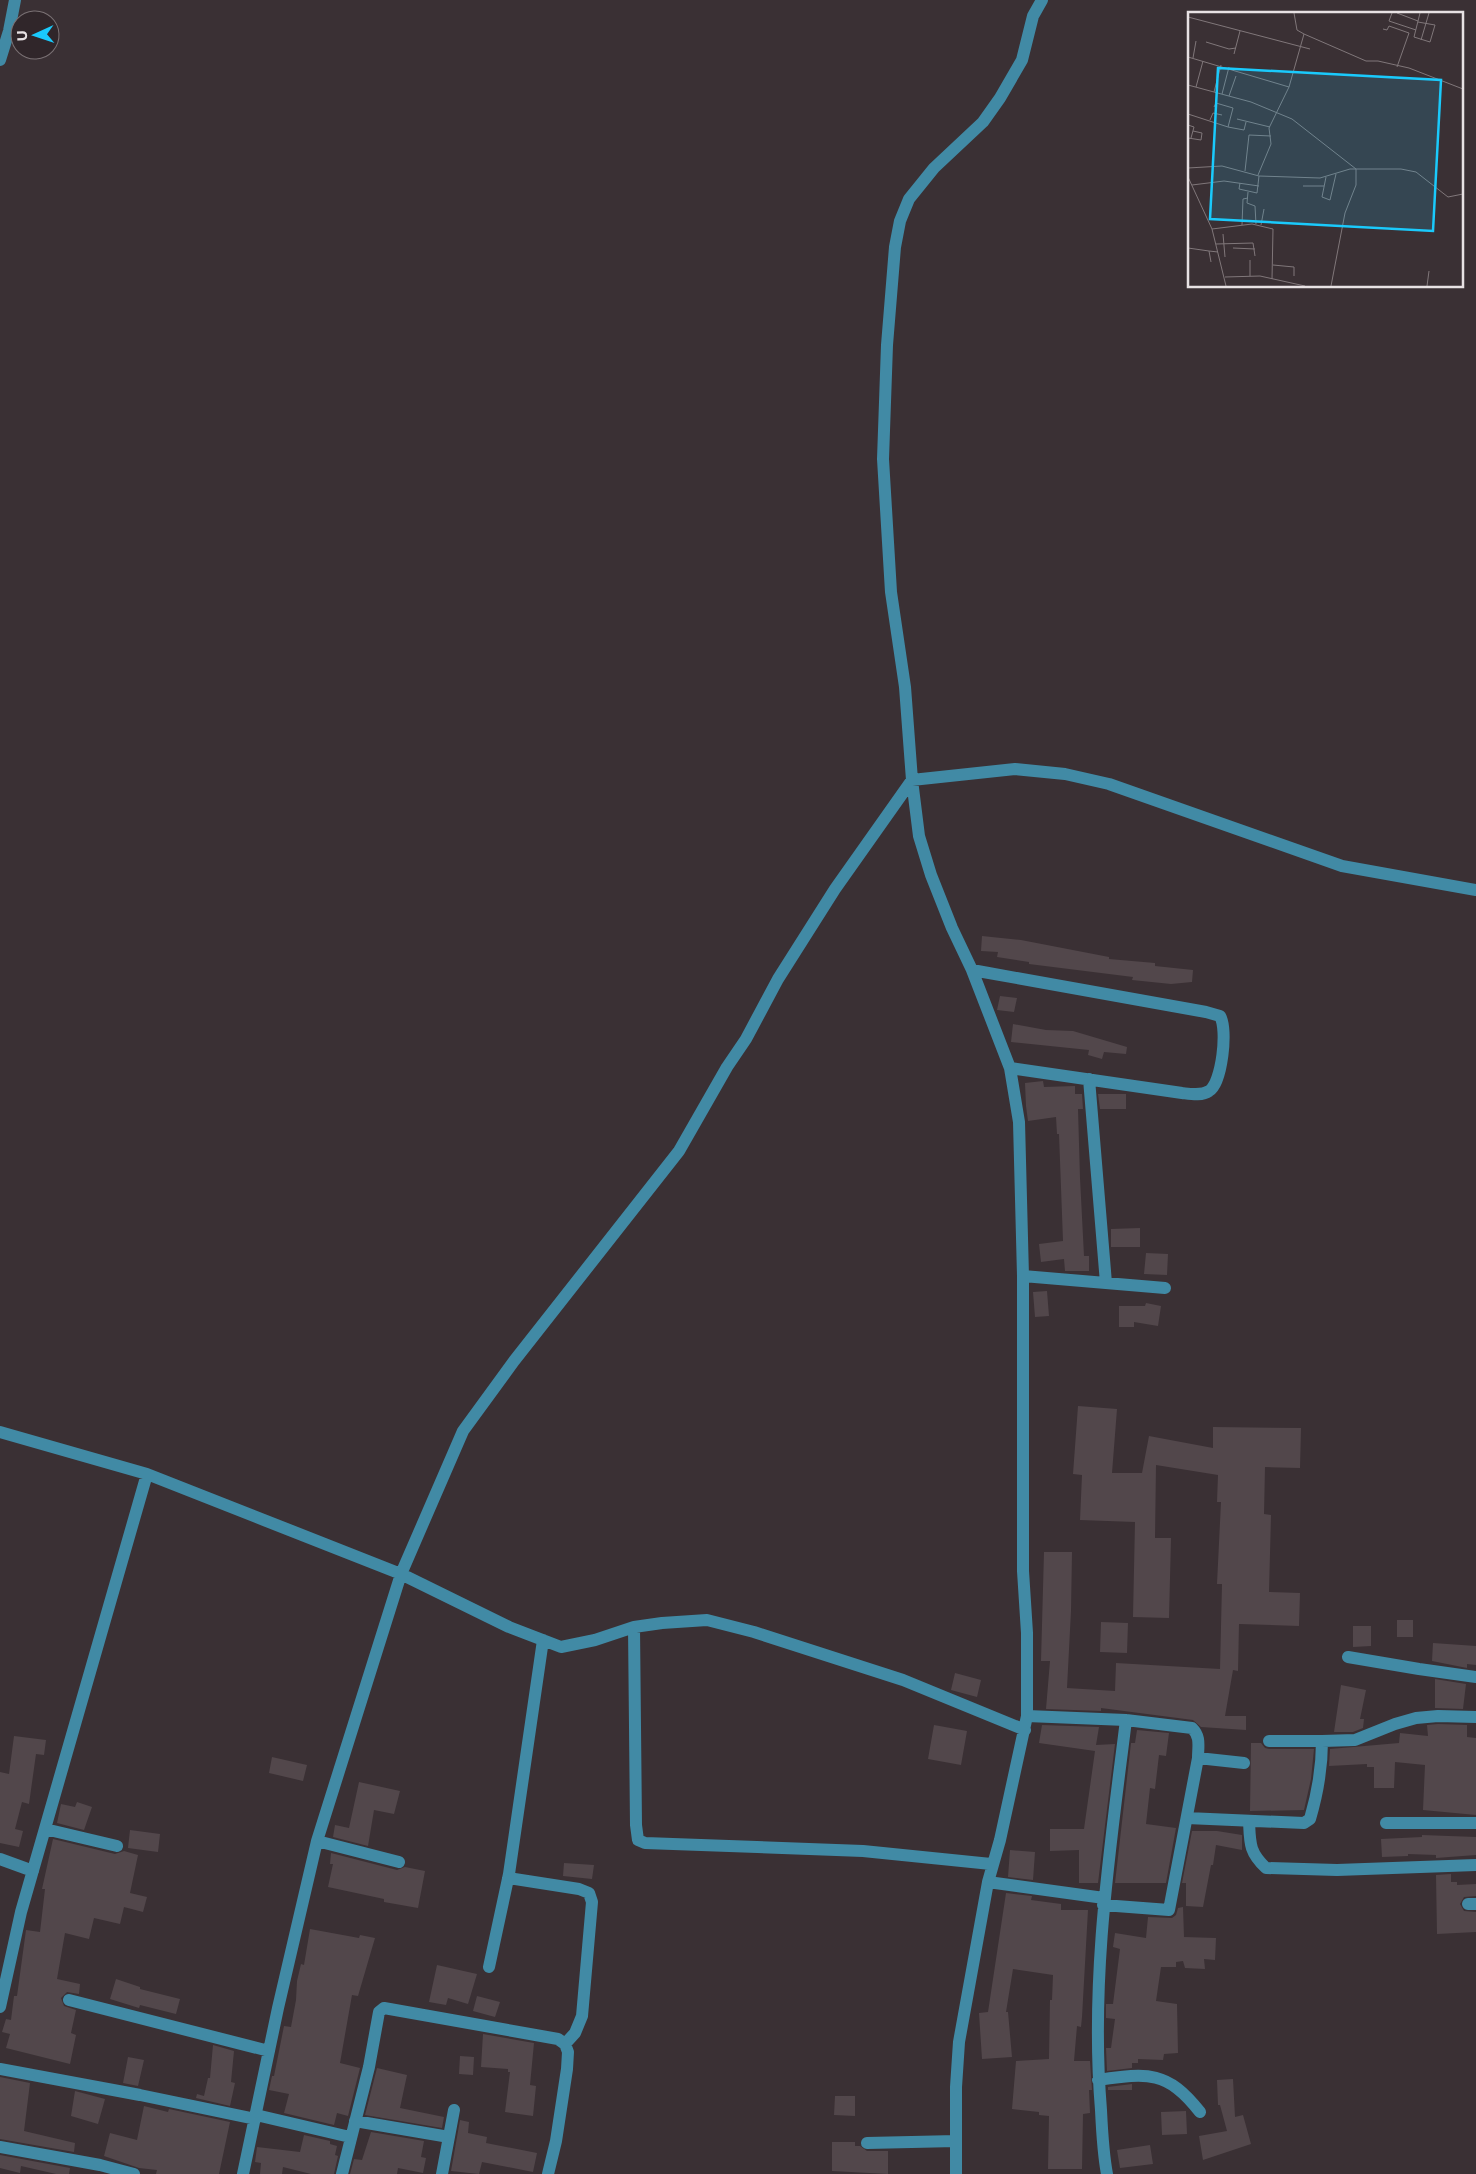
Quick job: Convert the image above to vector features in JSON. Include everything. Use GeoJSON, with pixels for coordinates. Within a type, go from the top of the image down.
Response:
{"type":"FeatureCollection","features":[{"type":"Feature","properties":{"kind":"street"},"geometry":{"type":"LineString","coordinates":[[0,60],[9,31],[15,0]]}},
{"type":"Feature","properties":{"kind":"street"},"geometry":{"type":"LineString","coordinates":[[956,2174],[958,2042],[991,1864],[1000,1840],[1027,1716],[1027,1633],[1023,1561],[1023,1276],[1019,1122],[1010,1068],[972,970],[952,928],[931,875],[919,836],[912,780],[905,687],[891,592],[883,459],[887,345],[895,247],[900,221],[909,199],[934,168],[983,122],[1014,76],[1022,60],[1033,16],[1042,0]]}},
{"type":"Feature","properties":{"kind":"street"},"geometry":{"type":"LineString","coordinates":[[243,2174],[317,1841],[401,1574],[463,1431],[514,1361],[679,1151],[746,1039],[778,979],[835,889],[912,780],[1015,769],[1065,774],[1109,784],[1342,866],[1476,890]]}},
{"type":"Feature","properties":{"kind":"street"},"geometry":{"type":"LineString","coordinates":[[972,970],[1206,1012],[1220,1016],[1224,1022],[1224,1041],[1217,1078],[1212,1090],[1205,1094],[1182,1093],[1010,1068]]}},
{"type":"Feature","properties":{"kind":"street"},"geometry":{"type":"LineString","coordinates":[[1090,1079],[1106,1283]]}},
{"type":"Feature","properties":{"kind":"street"},"geometry":{"type":"LineString","coordinates":[[1023,1276],[1166,1288]]}},
{"type":"Feature","properties":{"kind":"street"},"geometry":{"type":"LineString","coordinates":[[0,1432],[147,1474],[401,1574],[509,1627],[561,1647],[595,1640],[634,1627],[708,1620],[754,1632],[903,1680],[1025,1730]]}},
{"type":"Feature","properties":{"kind":"street"},"geometry":{"type":"LineString","coordinates":[[0,2007],[32,1871],[147,1474]]}},
{"type":"Feature","properties":{"kind":"street"},"geometry":{"type":"LineString","coordinates":[[634,1627],[636,1825],[638,1840],[645,1843],[863,1851],[991,1864]]}},
{"type":"Feature","properties":{"kind":"street"},"geometry":{"type":"LineString","coordinates":[[489,1967],[508,1878],[543,1640]]}},
{"type":"Feature","properties":{"kind":"street"},"geometry":{"type":"LineString","coordinates":[[1348,1657],[1418,1670],[1476,1677]]}},
{"type":"Feature","properties":{"kind":"street"},"geometry":{"type":"LineString","coordinates":[[988,1882],[1104,1902],[1169,1910],[1198,1758],[1199,1739],[1196,1733],[1192,1728],[1126,1720],[1027,1716]]}},
{"type":"Feature","properties":{"kind":"street"},"geometry":{"type":"LineString","coordinates":[[1269,1741],[1355,1740],[1416,1718],[1438,1716],[1476,1718]]}},
{"type":"Feature","properties":{"kind":"street"},"geometry":{"type":"LineString","coordinates":[[1107,2174],[1096,2058],[1098,1991],[1104,1902],[1126,1720]]}},
{"type":"Feature","properties":{"kind":"street"},"geometry":{"type":"LineString","coordinates":[[1187,1818],[1304,1823],[1310,1819],[1318,1792],[1322,1768],[1322,1741]]}},
{"type":"Feature","properties":{"kind":"street"},"geometry":{"type":"LineString","coordinates":[[1198,1758],[1244,1763]]}},
{"type":"Feature","properties":{"kind":"street"},"geometry":{"type":"LineString","coordinates":[[1249,1821],[1250,1844],[1254,1856],[1266,1868],[1337,1870],[1476,1865]]}},
{"type":"Feature","properties":{"kind":"street"},"geometry":{"type":"LineString","coordinates":[[1386,1823],[1476,1823]]}},
{"type":"Feature","properties":{"kind":"street"},"geometry":{"type":"LineString","coordinates":[[45,1829],[117,1846]]}},
{"type":"Feature","properties":{"kind":"street"},"geometry":{"type":"LineString","coordinates":[[317,1841],[398,1862]]}},
{"type":"Feature","properties":{"kind":"street"},"geometry":{"type":"LineString","coordinates":[[0,1858],[32,1871]]}},
{"type":"Feature","properties":{"kind":"street"},"geometry":{"type":"LineString","coordinates":[[508,1878],[579,1889],[589,1893],[592,1902],[582,2016],[575,2033],[565,2044]]}},
{"type":"Feature","properties":{"kind":"street"},"geometry":{"type":"LineString","coordinates":[[69,2000],[270,2051]]}},
{"type":"Feature","properties":{"kind":"street"},"geometry":{"type":"LineString","coordinates":[[342,2174],[369,2067],[379,2012],[384,2008],[558,2039],[565,2044],[568,2052],[567,2069],[556,2142],[548,2174]]}},
{"type":"Feature","properties":{"kind":"street"},"geometry":{"type":"LineString","coordinates":[[0,2069],[256,2117],[350,2137]]}},
{"type":"Feature","properties":{"kind":"street"},"geometry":{"type":"LineString","coordinates":[[1098,2080],[1129,2076],[1157,2076],[1168,2081],[1186,2094],[1200,2112]]}},
{"type":"Feature","properties":{"kind":"street"},"geometry":{"type":"LineString","coordinates":[[442,2174],[454,2110]]}},
{"type":"Feature","properties":{"kind":"street"},"geometry":{"type":"LineString","coordinates":[[355,2121],[449,2137]]}},
{"type":"Feature","properties":{"kind":"street"},"geometry":{"type":"LineString","coordinates":[[867,2143],[956,2141]]}},
{"type":"Feature","properties":{"kind":"street"},"geometry":{"type":"LineString","coordinates":[[0,2147],[91,2163],[134,2174]]}},
{"type":"Feature","properties":{"kind":"building"},"geometry":{"type":"Polygon","coordinates":[[[982,936],[1021,940],[1109,957],[1109,959],[1155,963],[1155,966],[1193,970],[1192,982],[1171,984],[1132,980],[1133,977],[1029,964],[1029,962],[997,957],[998,952],[981,951],[982,936]]]}},
{"type":"Feature","properties":{"kind":"building"},"geometry":{"type":"Polygon","coordinates":[[[1000,996],[1017,998],[1014,1012],[997,1010],[1000,996]]]}},
{"type":"Feature","properties":{"kind":"building"},"geometry":{"type":"Polygon","coordinates":[[[1013,1024],[1046,1030],[1073,1031],[1127,1047],[1126,1054],[1104,1052],[1102,1059],[1088,1055],[1089,1050],[1011,1042],[1013,1024]]]}},
{"type":"Feature","properties":{"kind":"building"},"geometry":{"type":"Polygon","coordinates":[[[1043,1081],[1044,1087],[1075,1086],[1075,1094],[1082,1094],[1083,1109],[1078,1109],[1080,1178],[1084,1256],[1089,1256],[1089,1271],[1065,1271],[1064,1259],[1041,1262],[1039,1244],[1063,1241],[1059,1134],[1057,1134],[1056,1117],[1028,1121],[1026,1106],[1025,1083],[1043,1081]]]}},
{"type":"Feature","properties":{"kind":"building"},"geometry":{"type":"Polygon","coordinates":[[[1098,1094],[1126,1094],[1126,1109],[1100,1109],[1098,1094]]]}},
{"type":"Feature","properties":{"kind":"building"},"geometry":{"type":"Polygon","coordinates":[[[1140,1228],[1140,1247],[1111,1247],[1111,1229],[1140,1228]]]}},
{"type":"Feature","properties":{"kind":"building"},"geometry":{"type":"Polygon","coordinates":[[[1146,1253],[1168,1254],[1167,1275],[1144,1274],[1146,1253]]]}},
{"type":"Feature","properties":{"kind":"building"},"geometry":{"type":"Polygon","coordinates":[[[1047,1291],[1049,1316],[1035,1317],[1033,1292],[1047,1291]]]}},
{"type":"Feature","properties":{"kind":"building"},"geometry":{"type":"Polygon","coordinates":[[[1146,1303],[1161,1306],[1158,1326],[1134,1322],[1134,1327],[1119,1327],[1119,1306],[1145,1306],[1146,1303]]]}},
{"type":"Feature","properties":{"kind":"building"},"geometry":{"type":"Polygon","coordinates":[[[1078,1406],[1117,1409],[1112,1473],[1142,1473],[1149,1436],[1213,1448],[1213,1427],[1301,1428],[1300,1468],[1265,1467],[1264,1514],[1271,1515],[1269,1592],[1300,1593],[1299,1626],[1239,1624],[1238,1671],[1233,1670],[1225,1716],[1246,1716],[1246,1730],[1201,1727],[1193,1720],[1101,1708],[1101,1711],[1046,1709],[1050,1661],[1041,1661],[1044,1552],[1072,1552],[1067,1688],[1115,1691],[1116,1663],[1220,1669],[1222,1584],[1217,1584],[1221,1502],[1217,1502],[1218,1475],[1156,1465],[1155,1538],[1171,1538],[1169,1618],[1133,1617],[1135,1522],[1080,1520],[1082,1475],[1073,1474],[1078,1406]]]}},
{"type":"Feature","properties":{"kind":"building"},"geometry":{"type":"Polygon","coordinates":[[[1397,1620],[1413,1620],[1413,1637],[1397,1637],[1397,1620]]]}},
{"type":"Feature","properties":{"kind":"building"},"geometry":{"type":"Polygon","coordinates":[[[1101,1622],[1128,1623],[1127,1653],[1100,1652],[1101,1622]]]}},
{"type":"Feature","properties":{"kind":"building"},"geometry":{"type":"Polygon","coordinates":[[[1353,1626],[1371,1626],[1371,1646],[1353,1647],[1353,1626]]]}},
{"type":"Feature","properties":{"kind":"building"},"geometry":{"type":"Polygon","coordinates":[[[1433,1643],[1476,1646],[1476,1665],[1467,1664],[1467,1668],[1432,1661],[1433,1643]]]}},
{"type":"Feature","properties":{"kind":"building"},"geometry":{"type":"Polygon","coordinates":[[[955,1673],[981,1680],[977,1697],[951,1690],[955,1673]]]}},
{"type":"Feature","properties":{"kind":"building"},"geometry":{"type":"Polygon","coordinates":[[[1435,1679],[1466,1684],[1463,1709],[1435,1708],[1435,1679]]]}},
{"type":"Feature","properties":{"kind":"building"},"geometry":{"type":"Polygon","coordinates":[[[1341,1685],[1366,1690],[1360,1719],[1364,1719],[1363,1728],[1353,1732],[1334,1732],[1341,1685]]]}},
{"type":"Feature","properties":{"kind":"building"},"geometry":{"type":"Polygon","coordinates":[[[934,1725],[967,1731],[961,1765],[928,1759],[934,1725]]]}},
{"type":"Feature","properties":{"kind":"building"},"geometry":{"type":"Polygon","coordinates":[[[1042,1725],[1099,1727],[1096,1745],[1115,1744],[1098,1883],[1079,1883],[1079,1850],[1050,1851],[1050,1829],[1084,1829],[1095,1751],[1039,1743],[1042,1725]]]}},
{"type":"Feature","properties":{"kind":"building"},"geometry":{"type":"Polygon","coordinates":[[[1427,1725],[1467,1725],[1467,1737],[1476,1738],[1476,1815],[1423,1810],[1425,1765],[1395,1762],[1394,1788],[1374,1788],[1374,1767],[1367,1767],[1367,1764],[1329,1766],[1330,1749],[1399,1743],[1400,1733],[1428,1736],[1427,1725]]]}},
{"type":"Feature","properties":{"kind":"building"},"geometry":{"type":"Polygon","coordinates":[[[1137,1730],[1169,1733],[1166,1756],[1159,1755],[1155,1789],[1150,1788],[1146,1824],[1176,1828],[1166,1883],[1115,1883],[1131,1743],[1135,1743],[1137,1730]]]}},
{"type":"Feature","properties":{"kind":"building"},"geometry":{"type":"Polygon","coordinates":[[[14,1736],[46,1740],[44,1755],[36,1754],[29,1804],[22,1802],[15,1829],[23,1831],[19,1847],[0,1843],[0,1772],[9,1774],[14,1736]]]}},
{"type":"Feature","properties":{"kind":"building"},"geometry":{"type":"Polygon","coordinates":[[[1251,1743],[1261,1743],[1265,1748],[1269,1749],[1314,1749],[1311,1779],[1304,1810],[1250,1811],[1251,1743]]]}},
{"type":"Feature","properties":{"kind":"building"},"geometry":{"type":"Polygon","coordinates":[[[272,1757],[307,1765],[303,1781],[269,1773],[272,1757]]]}},
{"type":"Feature","properties":{"kind":"building"},"geometry":{"type":"Polygon","coordinates":[[[359,1782],[400,1791],[394,1814],[374,1810],[368,1846],[333,1837],[335,1825],[349,1828],[359,1782]]]}},
{"type":"Feature","properties":{"kind":"building"},"geometry":{"type":"Polygon","coordinates":[[[77,1802],[92,1807],[84,1830],[57,1823],[61,1804],[75,1807],[77,1802]]]}},
{"type":"Feature","properties":{"kind":"building"},"geometry":{"type":"Polygon","coordinates":[[[130,1830],[160,1834],[158,1852],[128,1848],[130,1830]]]}},
{"type":"Feature","properties":{"kind":"building"},"geometry":{"type":"Polygon","coordinates":[[[1192,1831],[1217,1831],[1242,1835],[1242,1850],[1216,1845],[1203,1907],[1186,1906],[1186,1883],[1182,1883],[1192,1831]]]}},
{"type":"Feature","properties":{"kind":"building"},"geometry":{"type":"Polygon","coordinates":[[[1422,1835],[1476,1837],[1476,1855],[1436,1858],[1436,1855],[1408,1854],[1408,1856],[1382,1857],[1381,1839],[1422,1837],[1422,1835]]]}},
{"type":"Feature","properties":{"kind":"building"},"geometry":{"type":"Polygon","coordinates":[[[53,1839],[115,1854],[124,1851],[138,1855],[130,1893],[147,1897],[143,1912],[124,1907],[120,1924],[94,1918],[89,1939],[65,1933],[57,1979],[80,1984],[79,1994],[67,1992],[61,1998],[64,2006],[76,2010],[71,2033],[76,2035],[70,2064],[6,2048],[10,2034],[2,2032],[6,2019],[11,2020],[14,1996],[17,1996],[26,1930],[40,1932],[45,1889],[42,1889],[53,1839]]]}},
{"type":"Feature","properties":{"kind":"building"},"geometry":{"type":"Polygon","coordinates":[[[1010,1850],[1035,1852],[1033,1880],[1008,1877],[1010,1850]]]}},
{"type":"Feature","properties":{"kind":"building"},"geometry":{"type":"Polygon","coordinates":[[[331,1853],[397,1870],[405,1867],[425,1871],[418,1908],[384,1902],[384,1899],[328,1887],[333,1864],[330,1864],[331,1853]]]}},
{"type":"Feature","properties":{"kind":"building"},"geometry":{"type":"Polygon","coordinates":[[[564,1863],[594,1865],[592,1879],[563,1876],[564,1863]]]}},
{"type":"Feature","properties":{"kind":"building"},"geometry":{"type":"Polygon","coordinates":[[[1451,1874],[1451,1882],[1457,1882],[1457,1885],[1476,1884],[1476,1896],[1464,1897],[1460,1904],[1464,1911],[1476,1912],[1476,1932],[1437,1934],[1436,1875],[1451,1874]]]}},
{"type":"Feature","properties":{"kind":"building"},"geometry":{"type":"Polygon","coordinates":[[[1006,1893],[1032,1896],[1031,1900],[1061,1904],[1061,1910],[1088,1910],[1082,2017],[1081,2027],[1077,2026],[1074,2061],[1090,2061],[1092,2090],[1089,2090],[1090,2113],[1083,2114],[1082,2169],[1048,2169],[1049,2116],[1039,2115],[1039,2112],[1012,2109],[1016,2061],[1049,2059],[1050,2000],[1052,2000],[1053,1975],[1013,1969],[1006,2012],[1008,2012],[1012,2057],[982,2059],[979,2013],[988,2012],[1006,1893]]]}},
{"type":"Feature","properties":{"kind":"building"},"geometry":{"type":"Polygon","coordinates":[[[1183,1907],[1184,1937],[1216,1938],[1215,1960],[1204,1959],[1205,1969],[1185,1968],[1183,1961],[1176,1962],[1176,1967],[1161,1967],[1156,2001],[1177,2004],[1178,2053],[1164,2054],[1163,2060],[1138,2059],[1138,2063],[1132,2063],[1132,2068],[1107,2071],[1106,2048],[1111,2048],[1115,2019],[1106,2018],[1106,2004],[1113,2004],[1120,1949],[1113,1947],[1115,1933],[1146,1938],[1148,1917],[1172,1918],[1176,1915],[1178,1908],[1183,1907]]]}},
{"type":"Feature","properties":{"kind":"building"},"geometry":{"type":"Polygon","coordinates":[[[310,1929],[359,1938],[360,1935],[375,1938],[358,1996],[352,1995],[340,2063],[360,2068],[348,2116],[337,2113],[334,2125],[284,2113],[289,2094],[269,2090],[272,2076],[274,2076],[284,2026],[291,2027],[297,1981],[301,1964],[304,1965],[310,1929]]]}},
{"type":"Feature","properties":{"kind":"building"},"geometry":{"type":"Polygon","coordinates":[[[437,1965],[477,1974],[468,2004],[448,1998],[446,2005],[429,2002],[437,1965]]]}},
{"type":"Feature","properties":{"kind":"building"},"geometry":{"type":"Polygon","coordinates":[[[116,1979],[140,1987],[140,1989],[180,1999],[176,2014],[140,2005],[139,2008],[110,1999],[116,1979]]]}},
{"type":"Feature","properties":{"kind":"building"},"geometry":{"type":"Polygon","coordinates":[[[477,1996],[500,2002],[495,2017],[473,2011],[477,1996]]]}},
{"type":"Feature","properties":{"kind":"building"},"geometry":{"type":"Polygon","coordinates":[[[483,2034],[534,2043],[530,2085],[536,2086],[533,2116],[505,2112],[510,2072],[508,2072],[508,2069],[481,2067],[483,2034]]]}},
{"type":"Feature","properties":{"kind":"building"},"geometry":{"type":"Polygon","coordinates":[[[213,2045],[234,2051],[231,2082],[235,2083],[230,2106],[196,2098],[197,2094],[204,2096],[208,2078],[210,2078],[213,2045]]]}},
{"type":"Feature","properties":{"kind":"building"},"geometry":{"type":"Polygon","coordinates":[[[460,2056],[474,2057],[473,2075],[459,2074],[460,2056]]]}},
{"type":"Feature","properties":{"kind":"building"},"geometry":{"type":"Polygon","coordinates":[[[128,2057],[144,2060],[138,2086],[123,2083],[128,2057]]]}},
{"type":"Feature","properties":{"kind":"building"},"geometry":{"type":"Polygon","coordinates":[[[377,2068],[407,2075],[400,2108],[444,2117],[442,2128],[365,2115],[377,2068]]]}},
{"type":"Feature","properties":{"kind":"building"},"geometry":{"type":"Polygon","coordinates":[[[0,2077],[30,2083],[24,2131],[75,2143],[74,2152],[0,2139],[0,2077]]]}},
{"type":"Feature","properties":{"kind":"building"},"geometry":{"type":"Polygon","coordinates":[[[1233,2079],[1235,2117],[1243,2115],[1251,2144],[1203,2160],[1199,2136],[1227,2131],[1220,2105],[1218,2105],[1217,2080],[1233,2079]]]}},
{"type":"Feature","properties":{"kind":"building"},"geometry":{"type":"Polygon","coordinates":[[[1132,2084],[1132,2090],[1108,2090],[1108,2087],[1132,2084]]]}},
{"type":"Feature","properties":{"kind":"building"},"geometry":{"type":"Polygon","coordinates":[[[75,2091],[105,2099],[98,2124],[71,2116],[75,2091]]]}},
{"type":"Feature","properties":{"kind":"building"},"geometry":{"type":"Polygon","coordinates":[[[835,2096],[855,2096],[855,2116],[834,2115],[835,2096]]]}},
{"type":"Feature","properties":{"kind":"building"},"geometry":{"type":"Polygon","coordinates":[[[144,2106],[168,2112],[169,2109],[230,2122],[219,2174],[156,2174],[157,2170],[139,2168],[104,2156],[110,2133],[137,2140],[144,2106]]]}},
{"type":"Feature","properties":{"kind":"building"},"geometry":{"type":"Polygon","coordinates":[[[1186,2111],[1187,2134],[1162,2135],[1161,2112],[1186,2111]]]}},
{"type":"Feature","properties":{"kind":"building"},"geometry":{"type":"Polygon","coordinates":[[[460,2120],[469,2122],[468,2133],[487,2137],[486,2143],[537,2153],[533,2172],[482,2162],[479,2174],[451,2171],[460,2120]]]}},
{"type":"Feature","properties":{"kind":"building"},"geometry":{"type":"Polygon","coordinates":[[[371,2132],[424,2141],[421,2157],[426,2158],[423,2173],[398,2168],[397,2174],[350,2174],[354,2159],[362,2160],[371,2132]]]}},
{"type":"Feature","properties":{"kind":"building"},"geometry":{"type":"Polygon","coordinates":[[[304,2135],[330,2141],[330,2144],[337,2146],[335,2155],[338,2156],[334,2174],[311,2174],[283,2167],[282,2174],[260,2174],[261,2163],[255,2162],[257,2147],[300,2152],[304,2135]]]}},
{"type":"Feature","properties":{"kind":"building"},"geometry":{"type":"Polygon","coordinates":[[[832,2142],[855,2142],[855,2146],[860,2146],[867,2151],[888,2151],[888,2174],[832,2171],[832,2142]]]}},
{"type":"Feature","properties":{"kind":"building"},"geometry":{"type":"Polygon","coordinates":[[[1150,2145],[1153,2164],[1120,2168],[1117,2150],[1150,2145]]]}},
{"type":"Feature","properties":{"kind":"building"},"geometry":{"type":"Polygon","coordinates":[[[0,2155],[70,2168],[69,2174],[56,2174],[21,2166],[20,2173],[0,2168],[0,2155]]]}}]}
